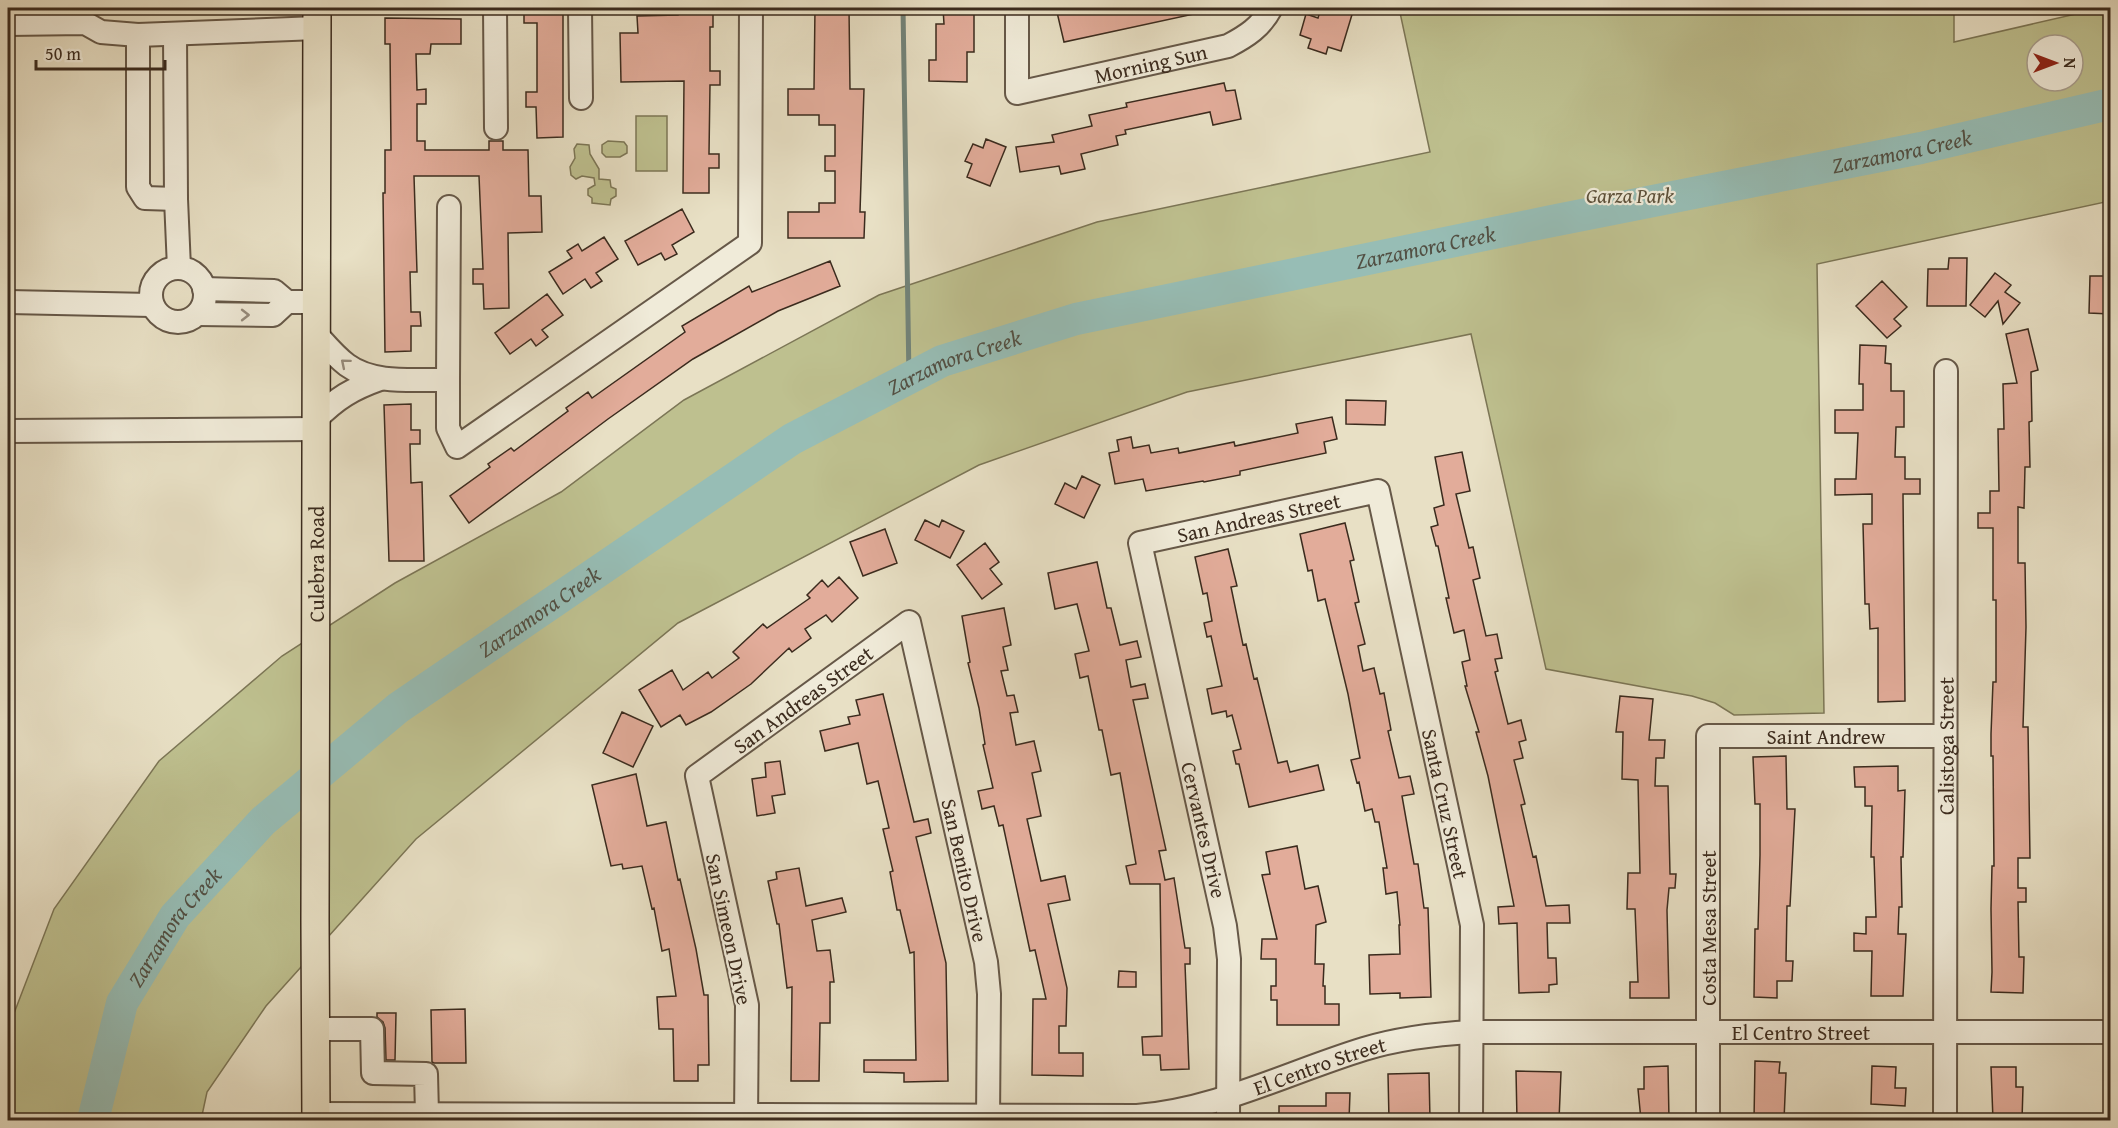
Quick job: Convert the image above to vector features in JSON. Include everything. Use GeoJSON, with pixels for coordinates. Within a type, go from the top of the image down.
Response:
{"type":"FeatureCollection","features":[{"type":"Feature","properties":{"kind":"main road","name":"Culebra Road"},"geometry":{"type":"LineString","coordinates":[[316,18],[316,1117]]}},
{"type":"Feature","properties":{"kind":"street"},"geometry":{"type":"LineString","coordinates":[[495,8],[496,128]]}},
{"type":"Feature","properties":{"kind":"street"},"geometry":{"type":"LineString","coordinates":[[580,8],[581,98]]}},
{"type":"Feature","properties":{"kind":"street"},"geometry":{"type":"LineString","coordinates":[[449,207],[448,428],[457,447],[750,243],[751,8]]}},
{"type":"Feature","properties":{"kind":"street","name":"Morning Sun"},"geometry":{"type":"LineString","coordinates":[[1017,8],[1017,93],[1228,46],[1251,34],[1265,19],[1271,8]]}},
{"type":"Feature","properties":{"kind":"street"},"geometry":{"type":"LineString","coordinates":[[8,24],[86,15],[102,32],[138,35],[175,34],[316,18]]}},
{"type":"Feature","properties":{"kind":"street"},"geometry":{"type":"LineString","coordinates":[[175,34],[176,199],[179,268]]}},
{"type":"Feature","properties":{"kind":"street"},"geometry":{"type":"LineString","coordinates":[[138,35],[138,187],[145,198],[176,199]]}},
{"type":"Feature","properties":{"kind":"street"},"geometry":{"type":"LineString","coordinates":[[179,268],[195,274],[204,290],[202,308],[190,320],[171,321],[163,318],[151,304],[149,295],[156,279],[163,272],[179,268]]}},
{"type":"Feature","properties":{"kind":"street"},"geometry":{"type":"LineString","coordinates":[[204,290],[274,291],[287,302],[316,302]]}},
{"type":"Feature","properties":{"kind":"street"},"geometry":{"type":"LineString","coordinates":[[8,300],[151,304]]}},
{"type":"Feature","properties":{"kind":"street"},"geometry":{"type":"LineString","coordinates":[[198,314],[273,315],[287,302]]}},
{"type":"Feature","properties":{"kind":"street"},"geometry":{"type":"LineString","coordinates":[[316,335],[345,364],[380,379],[448,380]]}},
{"type":"Feature","properties":{"kind":"street","name":"Calistoga Street"},"geometry":{"type":"LineString","coordinates":[[1945,1120],[1946,371]]}},
{"type":"Feature","properties":{"kind":"street"},"geometry":{"type":"LineString","coordinates":[[8,431],[316,424],[332,403],[348,392],[380,379]]}},
{"type":"Feature","properties":{"kind":"street","name":"San Andreas Street"},"geometry":{"type":"LineString","coordinates":[[1140,543],[1378,491]]}},
{"type":"Feature","properties":{"kind":"street","name":"Santa Cruz Street"},"geometry":{"type":"LineString","coordinates":[[1378,491],[1472,925],[1471,1120]]}},
{"type":"Feature","properties":{"kind":"street","name":"Cervantes Drive"},"geometry":{"type":"LineString","coordinates":[[1140,543],[1225,926],[1229,959],[1228,1120]]}},
{"type":"Feature","properties":{"kind":"street","name":"San Andreas Street"},"geometry":{"type":"LineString","coordinates":[[697,776],[909,622]]}},
{"type":"Feature","properties":{"kind":"street","name":"San Benito Drive"},"geometry":{"type":"LineString","coordinates":[[909,622],[986,962],[989,994],[988,1118]]}},
{"type":"Feature","properties":{"kind":"street","name":"Saint Andrew"},"geometry":{"type":"LineString","coordinates":[[1708,736],[1945,736]]}},
{"type":"Feature","properties":{"kind":"street","name":"Costa Mesa Street"},"geometry":{"type":"LineString","coordinates":[[1708,736],[1708,1120]]}},
{"type":"Feature","properties":{"kind":"street","name":"San Simeon Drive"},"geometry":{"type":"LineString","coordinates":[[697,776],[747,1005],[746,1117]]}},
{"type":"Feature","properties":{"kind":"street"},"geometry":{"type":"LineString","coordinates":[[316,1029],[372,1029],[373,1074],[426,1074],[427,1114]]}},
{"type":"Feature","properties":{"kind":"street","name":"El Centro Street"},"geometry":{"type":"LineString","coordinates":[[316,1117],[427,1114],[988,1118],[1162,1114],[1228,1096],[1365,1049],[1431,1034],[1472,1032],[2110,1032]]}},
{"type":"Feature","properties":{"kind":"green space","name":"Garza Park"},"geometry":{"type":"Polygon","coordinates":[[[1399,8],[1954,8],[1954,42],[2110,8],[2110,201],[1817,264],[1824,713],[1734,715],[1715,703],[1692,696],[1546,669],[1471,334],[1187,392],[979,465],[678,623],[416,839],[266,1006],[207,1092],[201,1120],[8,1120],[8,1029],[54,909],[159,761],[282,656],[395,583],[561,492],[684,400],[879,295],[1097,222],[1430,152],[1399,8]]]}},
{"type":"Feature","properties":{"kind":"green space"},"geometry":{"type":"Polygon","coordinates":[[[636,116],[667,116],[667,171],[636,171],[636,116]]]}},
{"type":"Feature","properties":{"kind":"green space"},"geometry":{"type":"Polygon","coordinates":[[[608,141],[624,142],[627,146],[627,153],[620,157],[606,157],[602,153],[602,145],[608,141]]]}},
{"type":"Feature","properties":{"kind":"green space"},"geometry":{"type":"Polygon","coordinates":[[[577,144],[589,145],[590,154],[599,169],[599,179],[610,180],[611,187],[616,189],[616,196],[611,199],[610,205],[592,203],[588,189],[595,185],[594,178],[582,176],[576,179],[571,175],[570,167],[575,158],[574,149],[577,144]]]}},
{"type":"Feature","properties":{"kind":"building"},"geometry":{"type":"Polygon","coordinates":[[[563,8],[563,137],[537,138],[536,107],[526,107],[526,92],[537,92],[537,23],[524,23],[524,9],[563,8]]]}},
{"type":"Feature","properties":{"kind":"building"},"geometry":{"type":"Polygon","coordinates":[[[678,8],[713,8],[713,27],[710,27],[710,71],[720,71],[720,85],[710,85],[709,154],[719,154],[719,168],[709,168],[709,193],[683,193],[684,81],[621,82],[620,33],[638,33],[637,16],[678,15],[678,8]]]}},
{"type":"Feature","properties":{"kind":"building"},"geometry":{"type":"Polygon","coordinates":[[[815,8],[849,8],[850,89],[864,89],[860,212],[865,212],[864,238],[788,238],[788,212],[819,212],[819,203],[835,203],[835,171],[825,171],[825,156],[835,156],[835,125],[819,125],[819,115],[788,115],[788,89],[814,89],[815,8]]]}},
{"type":"Feature","properties":{"kind":"building"},"geometry":{"type":"Polygon","coordinates":[[[943,8],[974,8],[974,52],[967,52],[967,82],[929,81],[929,60],[936,60],[936,24],[944,24],[943,8]]]}},
{"type":"Feature","properties":{"kind":"building"},"geometry":{"type":"Polygon","coordinates":[[[1056,8],[1089,8],[1090,12],[1110,8],[1193,8],[1194,14],[1064,42],[1056,8]]]}},
{"type":"Feature","properties":{"kind":"building"},"geometry":{"type":"Polygon","coordinates":[[[1321,8],[1354,8],[1341,51],[1328,47],[1326,54],[1308,48],[1311,39],[1300,35],[1306,14],[1318,18],[1321,8]]]}},
{"type":"Feature","properties":{"kind":"building"},"geometry":{"type":"Polygon","coordinates":[[[385,18],[461,19],[461,44],[431,44],[430,54],[416,54],[417,90],[426,89],[426,104],[417,104],[417,141],[425,141],[425,150],[489,150],[489,141],[503,141],[503,150],[528,150],[529,196],[541,196],[542,232],[508,233],[509,308],[484,309],[483,284],[473,284],[473,269],[483,269],[479,176],[414,176],[417,272],[410,272],[411,312],[420,312],[421,326],[411,326],[411,351],[385,352],[383,193],[385,193],[385,150],[391,150],[390,44],[385,44],[385,18]]]}},
{"type":"Feature","properties":{"kind":"building"},"geometry":{"type":"Polygon","coordinates":[[[1224,83],[1226,91],[1235,90],[1241,119],[1213,125],[1210,112],[1125,130],[1126,134],[1116,136],[1118,145],[1081,154],[1085,169],[1061,174],[1059,166],[1020,172],[1016,147],[1054,142],[1052,135],[1092,126],[1089,115],[1127,107],[1126,103],[1224,83]]]}},
{"type":"Feature","properties":{"kind":"building"},"geometry":{"type":"Polygon","coordinates":[[[986,139],[1006,147],[990,186],[967,177],[972,164],[965,161],[973,144],[983,148],[986,139]]]}},
{"type":"Feature","properties":{"kind":"building"},"geometry":{"type":"Polygon","coordinates":[[[682,209],[694,232],[672,245],[677,254],[665,260],[661,253],[638,265],[625,241],[682,209]]]}},
{"type":"Feature","properties":{"kind":"building"},"geometry":{"type":"Polygon","coordinates":[[[604,237],[618,259],[596,273],[602,281],[591,288],[585,279],[563,294],[549,272],[572,258],[567,251],[578,244],[582,251],[604,237]]]}},
{"type":"Feature","properties":{"kind":"building"},"geometry":{"type":"Polygon","coordinates":[[[1949,258],[1967,258],[1966,306],[1927,306],[1928,269],[1948,269],[1949,258]]]}},
{"type":"Feature","properties":{"kind":"building"},"geometry":{"type":"Polygon","coordinates":[[[830,261],[840,286],[778,311],[693,359],[608,419],[469,523],[450,496],[490,467],[488,464],[511,448],[514,451],[568,411],[566,408],[588,392],[592,398],[685,332],[682,326],[749,286],[752,292],[830,261]]]}},
{"type":"Feature","properties":{"kind":"building"},"geometry":{"type":"Polygon","coordinates":[[[1995,273],[2011,285],[2005,292],[2020,303],[2003,324],[1998,301],[1985,317],[1970,305],[1995,273]]]}},
{"type":"Feature","properties":{"kind":"building"},"geometry":{"type":"Polygon","coordinates":[[[2090,276],[2110,276],[2110,314],[2089,313],[2090,276]]]}},
{"type":"Feature","properties":{"kind":"building"},"geometry":{"type":"Polygon","coordinates":[[[1882,281],[1907,307],[1894,319],[1901,326],[1887,338],[1856,306],[1882,281]]]}},
{"type":"Feature","properties":{"kind":"building"},"geometry":{"type":"Polygon","coordinates":[[[547,294],[563,315],[542,330],[548,337],[536,346],[531,339],[510,354],[495,333],[547,294]]]}},
{"type":"Feature","properties":{"kind":"building"},"geometry":{"type":"Polygon","coordinates":[[[2028,329],[2038,370],[2031,372],[2030,467],[2025,467],[2024,508],[2018,507],[2018,563],[2025,563],[2023,727],[2028,727],[2030,858],[2018,858],[2018,888],[2026,888],[2026,902],[2018,902],[2019,957],[2024,957],[2023,993],[1991,992],[1992,866],[1994,866],[1991,734],[1993,682],[1996,682],[1996,600],[1993,600],[1993,528],[1978,528],[1978,513],[1990,513],[1990,491],[1999,491],[1998,429],[2004,429],[2003,384],[2017,383],[2006,334],[2028,329]]]}},
{"type":"Feature","properties":{"kind":"building"},"geometry":{"type":"Polygon","coordinates":[[[1860,345],[1886,346],[1885,363],[1891,364],[1891,391],[1904,391],[1904,427],[1896,427],[1895,457],[1905,457],[1905,479],[1920,479],[1920,494],[1903,494],[1905,701],[1878,702],[1878,628],[1870,629],[1869,604],[1865,604],[1863,524],[1872,524],[1872,494],[1835,495],[1835,479],[1856,479],[1858,433],[1835,433],[1835,410],[1863,410],[1863,384],[1859,384],[1860,345]]]}},
{"type":"Feature","properties":{"kind":"building"},"geometry":{"type":"Polygon","coordinates":[[[1346,400],[1386,401],[1385,425],[1346,424],[1346,400]]]}},
{"type":"Feature","properties":{"kind":"building"},"geometry":{"type":"Polygon","coordinates":[[[411,404],[411,430],[420,430],[420,444],[410,444],[411,483],[422,482],[424,561],[389,561],[384,405],[411,404]]]}},
{"type":"Feature","properties":{"kind":"building"},"geometry":{"type":"Polygon","coordinates":[[[1332,417],[1337,439],[1324,442],[1326,453],[1240,471],[1240,475],[1146,491],[1143,479],[1115,484],[1109,453],[1119,451],[1117,440],[1131,437],[1133,448],[1149,445],[1151,453],[1178,448],[1179,453],[1234,442],[1235,446],[1298,433],[1296,424],[1332,417]]]}},
{"type":"Feature","properties":{"kind":"building"},"geometry":{"type":"Polygon","coordinates":[[[1462,452],[1470,491],[1456,494],[1469,548],[1473,547],[1480,578],[1473,580],[1486,636],[1497,634],[1502,658],[1495,659],[1498,671],[1495,672],[1508,724],[1521,720],[1526,740],[1519,742],[1523,758],[1514,760],[1525,804],[1521,805],[1533,857],[1536,856],[1546,906],[1569,905],[1570,923],[1547,923],[1548,958],[1556,958],[1557,984],[1549,985],[1549,992],[1519,993],[1517,923],[1499,924],[1498,907],[1514,906],[1488,776],[1476,732],[1479,732],[1465,686],[1467,686],[1462,662],[1470,660],[1464,630],[1454,633],[1438,546],[1436,546],[1431,527],[1438,525],[1434,508],[1444,505],[1435,457],[1462,452]]]}},
{"type":"Feature","properties":{"kind":"building"},"geometry":{"type":"Polygon","coordinates":[[[1082,476],[1100,485],[1084,518],[1055,504],[1065,483],[1076,489],[1082,476]]]}},
{"type":"Feature","properties":{"kind":"building"},"geometry":{"type":"Polygon","coordinates":[[[925,520],[939,527],[942,520],[964,531],[950,558],[915,540],[925,520]]]}},
{"type":"Feature","properties":{"kind":"building"},"geometry":{"type":"Polygon","coordinates":[[[1345,523],[1354,560],[1350,561],[1359,602],[1355,603],[1365,644],[1358,646],[1363,671],[1374,668],[1380,694],[1384,693],[1391,730],[1388,731],[1399,778],[1410,776],[1414,794],[1402,796],[1414,864],[1418,864],[1424,908],[1428,908],[1431,997],[1400,998],[1400,993],[1370,994],[1369,955],[1400,954],[1397,892],[1386,894],[1383,868],[1387,868],[1379,822],[1375,822],[1372,809],[1365,811],[1359,782],[1357,783],[1351,760],[1360,758],[1348,694],[1325,599],[1318,601],[1312,570],[1308,571],[1300,534],[1345,523]]]}},
{"type":"Feature","properties":{"kind":"building"},"geometry":{"type":"Polygon","coordinates":[[[885,529],[897,563],[863,576],[850,542],[885,529]]]}},
{"type":"Feature","properties":{"kind":"building"},"geometry":{"type":"Polygon","coordinates":[[[985,543],[999,562],[990,569],[1002,584],[982,599],[957,565],[985,543]]]}},
{"type":"Feature","properties":{"kind":"building"},"geometry":{"type":"Polygon","coordinates":[[[1228,549],[1237,586],[1231,587],[1243,645],[1246,644],[1254,679],[1257,678],[1278,763],[1287,761],[1290,772],[1318,765],[1324,790],[1249,807],[1239,764],[1236,764],[1233,751],[1241,749],[1232,715],[1227,717],[1226,711],[1212,714],[1207,689],[1222,686],[1211,636],[1207,637],[1204,623],[1212,621],[1207,593],[1203,594],[1195,557],[1228,549]]]}},
{"type":"Feature","properties":{"kind":"building"},"geometry":{"type":"Polygon","coordinates":[[[1097,562],[1107,608],[1111,608],[1120,645],[1137,641],[1141,657],[1126,660],[1131,687],[1145,684],[1148,698],[1133,700],[1166,850],[1159,851],[1165,880],[1174,878],[1185,948],[1190,948],[1190,964],[1185,964],[1189,1069],[1161,1070],[1160,1055],[1143,1055],[1142,1037],[1162,1036],[1160,884],[1130,884],[1126,866],[1136,864],[1120,773],[1111,775],[1088,676],[1080,678],[1075,654],[1089,651],[1077,604],[1055,609],[1048,573],[1097,562]]]}},
{"type":"Feature","properties":{"kind":"building"},"geometry":{"type":"Polygon","coordinates":[[[839,577],[858,598],[832,622],[826,615],[805,629],[811,638],[792,652],[789,648],[751,684],[711,712],[686,725],[680,715],[661,727],[639,690],[672,670],[683,690],[708,672],[712,678],[739,658],[733,652],[763,624],[767,628],[810,598],[807,595],[822,580],[828,587],[839,577]]]}},
{"type":"Feature","properties":{"kind":"building"},"geometry":{"type":"Polygon","coordinates":[[[1004,608],[1011,645],[1003,647],[1008,670],[1001,671],[1007,696],[1014,695],[1018,712],[1010,713],[1016,745],[1034,741],[1041,771],[1032,773],[1041,816],[1027,819],[1041,881],[1065,876],[1070,900],[1048,904],[1067,988],[1066,1026],[1059,1026],[1059,1053],[1083,1053],[1083,1076],[1032,1075],[1033,999],[1046,999],[1035,950],[1030,951],[1003,825],[999,826],[994,806],[982,809],[978,791],[993,788],[983,745],[985,744],[979,708],[968,663],[970,662],[962,616],[1004,608]]]}},
{"type":"Feature","properties":{"kind":"building"},"geometry":{"type":"Polygon","coordinates":[[[883,694],[914,822],[928,819],[931,833],[916,837],[946,963],[948,1081],[904,1082],[904,1073],[864,1072],[864,1060],[916,1060],[914,952],[910,953],[900,910],[897,910],[890,872],[893,871],[883,829],[889,828],[878,781],[867,784],[858,743],[825,751],[820,731],[850,724],[848,717],[860,715],[856,700],[883,694]]]}},
{"type":"Feature","properties":{"kind":"building"},"geometry":{"type":"Polygon","coordinates":[[[1620,696],[1653,699],[1649,740],[1665,740],[1664,758],[1656,758],[1655,786],[1668,786],[1670,874],[1676,874],[1675,888],[1669,888],[1667,910],[1669,998],[1630,998],[1630,982],[1638,982],[1635,909],[1627,909],[1628,873],[1640,873],[1638,780],[1622,779],[1623,732],[1616,732],[1620,696]]]}},
{"type":"Feature","properties":{"kind":"building"},"geometry":{"type":"Polygon","coordinates":[[[622,712],[653,726],[633,767],[603,753],[622,712]]]}},
{"type":"Feature","properties":{"kind":"building"},"geometry":{"type":"Polygon","coordinates":[[[1786,756],[1787,809],[1795,809],[1790,906],[1787,906],[1786,961],[1793,961],[1792,981],[1777,981],[1777,998],[1754,997],[1755,929],[1758,929],[1760,804],[1755,804],[1753,757],[1786,756]]]}},
{"type":"Feature","properties":{"kind":"building"},"geometry":{"type":"Polygon","coordinates":[[[780,761],[785,794],[772,796],[775,813],[757,816],[752,779],[766,777],[765,763],[780,761]]]}},
{"type":"Feature","properties":{"kind":"building"},"geometry":{"type":"Polygon","coordinates":[[[1898,766],[1898,791],[1905,790],[1903,857],[1901,857],[1902,907],[1899,907],[1898,934],[1906,934],[1903,996],[1871,996],[1872,951],[1854,951],[1854,933],[1866,934],[1866,917],[1876,917],[1874,857],[1871,857],[1872,806],[1865,806],[1865,787],[1855,787],[1854,767],[1898,766]]]}},
{"type":"Feature","properties":{"kind":"building"},"geometry":{"type":"Polygon","coordinates":[[[636,774],[647,826],[666,822],[696,949],[704,995],[708,995],[709,1065],[698,1065],[698,1081],[674,1081],[673,1029],[659,1029],[657,997],[676,996],[669,949],[662,951],[654,908],[652,909],[642,866],[623,869],[622,864],[611,866],[592,785],[636,774]]]}},
{"type":"Feature","properties":{"kind":"building"},"geometry":{"type":"Polygon","coordinates":[[[1297,846],[1305,889],[1318,886],[1326,922],[1316,925],[1315,964],[1324,964],[1325,1004],[1339,1004],[1339,1025],[1277,1025],[1277,1000],[1271,1000],[1271,986],[1276,986],[1276,959],[1261,959],[1262,939],[1277,939],[1262,875],[1270,874],[1266,852],[1297,846]]]}},
{"type":"Feature","properties":{"kind":"building"},"geometry":{"type":"Polygon","coordinates":[[[799,868],[806,906],[842,898],[846,912],[812,920],[817,951],[830,950],[834,982],[830,982],[830,1023],[820,1023],[819,1081],[791,1081],[792,987],[787,988],[779,924],[777,924],[768,881],[777,879],[776,872],[799,868]]]}},
{"type":"Feature","properties":{"kind":"building"},"geometry":{"type":"Polygon","coordinates":[[[1119,971],[1136,972],[1136,987],[1118,987],[1119,971]]]}},
{"type":"Feature","properties":{"kind":"building"},"geometry":{"type":"Polygon","coordinates":[[[465,1009],[466,1063],[432,1062],[431,1010],[465,1009]]]}},
{"type":"Feature","properties":{"kind":"building"},"geometry":{"type":"Polygon","coordinates":[[[377,1013],[396,1013],[395,1060],[386,1060],[385,1028],[383,1022],[377,1017],[377,1013]]]}},
{"type":"Feature","properties":{"kind":"building"},"geometry":{"type":"Polygon","coordinates":[[[1755,1061],[1780,1062],[1779,1073],[1786,1073],[1784,1120],[1754,1120],[1755,1061]]]}},
{"type":"Feature","properties":{"kind":"building"},"geometry":{"type":"Polygon","coordinates":[[[1668,1066],[1669,1120],[1641,1120],[1638,1089],[1644,1089],[1644,1067],[1668,1066]]]}},
{"type":"Feature","properties":{"kind":"building"},"geometry":{"type":"Polygon","coordinates":[[[1872,1066],[1896,1067],[1895,1088],[1906,1088],[1905,1106],[1871,1104],[1872,1066]]]}},
{"type":"Feature","properties":{"kind":"building"},"geometry":{"type":"Polygon","coordinates":[[[1991,1067],[2016,1067],[2016,1087],[2023,1087],[2022,1120],[1993,1120],[1991,1067]]]}},
{"type":"Feature","properties":{"kind":"building"},"geometry":{"type":"Polygon","coordinates":[[[1516,1071],[1561,1072],[1559,1120],[1517,1120],[1516,1071]]]}},
{"type":"Feature","properties":{"kind":"building"},"geometry":{"type":"Polygon","coordinates":[[[1429,1073],[1430,1120],[1389,1120],[1388,1074],[1429,1073]]]}},
{"type":"Feature","properties":{"kind":"building"},"geometry":{"type":"Polygon","coordinates":[[[1326,1093],[1350,1093],[1349,1120],[1279,1120],[1279,1106],[1326,1106],[1326,1093]]]}},
{"type":"Feature","properties":{"kind":"waterway"},"geometry":{"type":"LineString","coordinates":[[903,8],[909,378]]}},
{"type":"Feature","properties":{"kind":"waterway","name":"Zarzamora Creek"},"geometry":{"type":"LineString","coordinates":[[93,1120],[122,1003],[175,916],[263,821],[398,708],[792,439],[942,361],[1076,319],[1921,148],[2110,104]]}}]}
